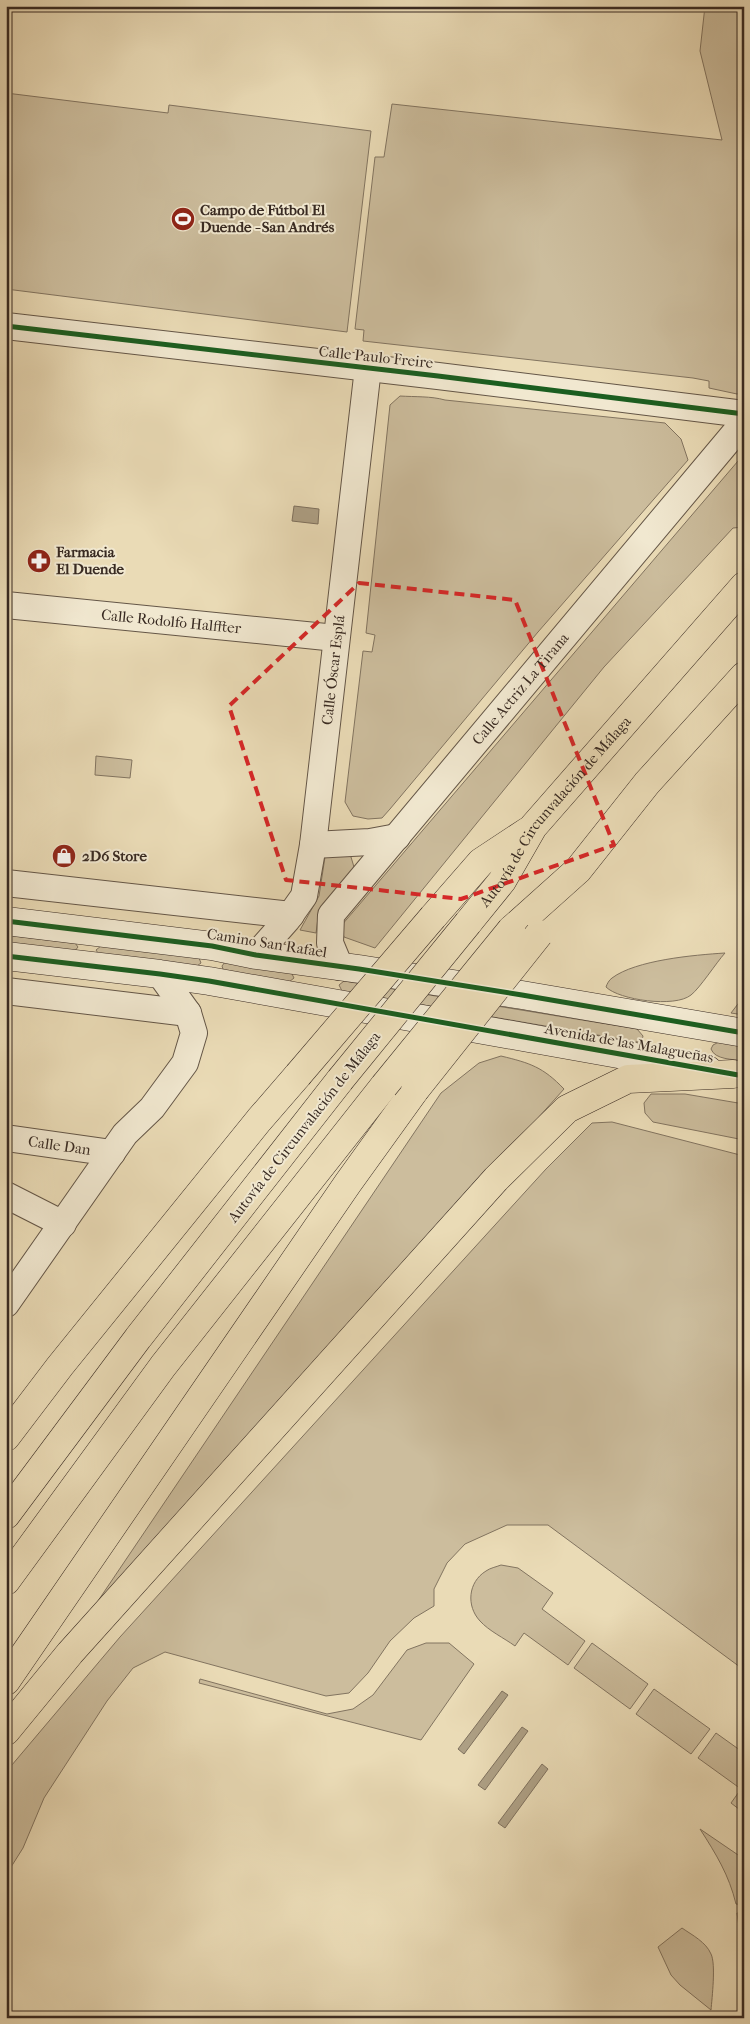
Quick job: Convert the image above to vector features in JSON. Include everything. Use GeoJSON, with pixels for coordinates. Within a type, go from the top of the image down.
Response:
{"type":"FeatureCollection","features":[{"type":"Feature","properties":{"kind":"highway","name":"Autovía de Circunvalación de Málaga"},"geometry":{"type":"LineString","coordinates":[[6,1515],[138,1338],[340,1080],[502,881],[533,828],[744,586]]}},
{"type":"Feature","properties":{"kind":"highway"},"geometry":{"type":"LineString","coordinates":[[6,1681],[348,1183],[415,1090],[539,934],[578,870],[648,783],[744,676]]}},
{"type":"Feature","properties":{"kind":"highway"},"geometry":{"type":"LineString","coordinates":[[6,1437],[60,1366],[258,1120],[433,917],[481,862],[533,828]]}},
{"type":"Feature","properties":{"kind":"highway"},"geometry":{"type":"LineString","coordinates":[[6,1581],[163,1366],[384,1086],[511,930],[578,870]]}},
{"type":"Feature","properties":{"kind":"highway"},"geometry":{"type":"LineString","coordinates":[[6,1731],[70,1653],[496,1180],[567,1109],[628,1079],[738,1075]]}},
{"type":"Feature","properties":{"kind":"main road","name":"Camino San Rafael"},"geometry":{"type":"LineString","coordinates":[[6,920],[212,946],[256,955],[340,966],[522,995]]}},
{"type":"Feature","properties":{"kind":"main road"},"geometry":{"type":"LineString","coordinates":[[6,956],[160,974]]}},
{"type":"Feature","properties":{"kind":"main road","name":"Avenida de las Malagueñas"},"geometry":{"type":"LineString","coordinates":[[160,974],[738,1075]]}},
{"type":"Feature","properties":{"kind":"main road","name":"Avenida de las Malagueñas"},"geometry":{"type":"LineString","coordinates":[[522,995],[744,1032]]}},
{"type":"Feature","properties":{"kind":"street","name":"Calle Paulo Freire"},"geometry":{"type":"LineString","coordinates":[[6,326],[744,414]]}},
{"type":"Feature","properties":{"kind":"street","name":"Calle Óscar Esplá"},"geometry":{"type":"LineString","coordinates":[[256,955],[291,915],[304,896],[313,845],[368,368]]}},
{"type":"Feature","properties":{"kind":"street","name":"Calle Actriz La Tirana"},"geometry":{"type":"LineString","coordinates":[[340,966],[330,943],[331,915],[744,422]]}},
{"type":"Feature","properties":{"kind":"street","name":"Calle Rodolfo Halffter"},"geometry":{"type":"LineString","coordinates":[[6,605],[336,638]]}},
{"type":"Feature","properties":{"kind":"street"},"geometry":{"type":"LineString","coordinates":[[313,845],[370,842],[397,837]]}},
{"type":"Feature","properties":{"kind":"street"},"geometry":{"type":"LineString","coordinates":[[350,842],[360,862],[360,880]]}},
{"type":"Feature","properties":{"kind":"street","name":"Camino San Rafael"},"geometry":{"type":"LineString","coordinates":[[6,883],[291,915]]}},
{"type":"Feature","properties":{"kind":"street"},"geometry":{"type":"LineString","coordinates":[[6,1304],[64,1224],[125,1134],[152,1108],[185,1063],[194,1033],[188,1013],[160,974]]}},
{"type":"Feature","properties":{"kind":"street"},"geometry":{"type":"LineString","coordinates":[[6,991],[188,1013]]}},
{"type":"Feature","properties":{"kind":"street","name":"Calle Dan"},"geometry":{"type":"LineString","coordinates":[[6,1138],[112,1153]]}},
{"type":"Feature","properties":{"kind":"street"},"geometry":{"type":"LineString","coordinates":[[6,1194],[64,1224]]}},
{"type":"Feature","properties":{"kind":"highlighted area"},"geometry":{"type":"Polygon","coordinates":[[[359,583],[515,600],[614,845],[461,899],[286,880],[229,706],[359,583]]]}},
{"type":"Feature","properties":{"kind":"shaded area"},"geometry":{"type":"Polygon","coordinates":[[[705,6],[744,6],[744,393],[737,394],[709,388],[709,381],[693,378],[363,341],[364,330],[355,329],[375,157],[384,157],[392,104],[722,140],[700,51],[705,6]]]}},
{"type":"Feature","properties":{"kind":"shaded area","name":"Campo de Fútbol El Duende - San Andrés"},"geometry":{"type":"Polygon","coordinates":[[[6,93],[168,113],[169,105],[371,131],[347,332],[6,289],[6,93]]]}},
{"type":"Feature","properties":{"kind":"shaded area"},"geometry":{"type":"Polygon","coordinates":[[[400,396],[429,397],[665,423],[681,439],[688,460],[538,632],[382,818],[368,819],[353,816],[345,802],[363,651],[372,652],[375,635],[366,633],[390,405],[400,396]]]}},
{"type":"Feature","properties":{"kind":"shaded area"},"geometry":{"type":"Polygon","coordinates":[[[744,454],[744,527],[733,528],[604,667],[375,948],[344,937],[341,926],[744,454]]]}},
{"type":"Feature","properties":{"kind":"shaded area"},"geometry":{"type":"Polygon","coordinates":[[[294,506],[319,509],[318,524],[292,521],[294,506]]]}},
{"type":"Feature","properties":{"kind":"shaded area"},"geometry":{"type":"Polygon","coordinates":[[[96,756],[132,760],[130,778],[95,775],[96,756]]]}},
{"type":"Feature","properties":{"kind":"shaded area"},"geometry":{"type":"Polygon","coordinates":[[[343,851],[351,857],[354,867],[349,878],[318,918],[316,933],[300,930],[319,896],[325,857],[343,851]]]}},
{"type":"Feature","properties":{"kind":"shaded area"},"geometry":{"type":"Polygon","coordinates":[[[6,935],[75,943],[78,947],[74,952],[6,944],[6,935]]]}},
{"type":"Feature","properties":{"kind":"shaded area"},"geometry":{"type":"Polygon","coordinates":[[[101,946],[199,958],[201,963],[194,968],[100,956],[96,950],[101,946]]]}},
{"type":"Feature","properties":{"kind":"shaded area"},"geometry":{"type":"Polygon","coordinates":[[[725,953],[695,992],[683,999],[661,1002],[634,999],[613,992],[606,987],[612,978],[635,967],[666,959],[725,953]]]}},
{"type":"Feature","properties":{"kind":"shaded area"},"geometry":{"type":"Polygon","coordinates":[[[225,962],[291,972],[294,978],[289,982],[224,972],[222,966],[225,962]]]}},
{"type":"Feature","properties":{"kind":"shaded area"},"geometry":{"type":"Polygon","coordinates":[[[344,981],[637,1029],[643,1036],[642,1040],[638,1042],[342,991],[339,985],[344,981]]]}},
{"type":"Feature","properties":{"kind":"shaded area"},"geometry":{"type":"Polygon","coordinates":[[[744,996],[744,1015],[731,1013],[744,996]]]}},
{"type":"Feature","properties":{"kind":"shaded area"},"geometry":{"type":"Polygon","coordinates":[[[719,1042],[744,1047],[744,1061],[720,1057],[713,1053],[711,1049],[713,1045],[719,1042]]]}},
{"type":"Feature","properties":{"kind":"shaded area"},"geometry":{"type":"Polygon","coordinates":[[[501,1056],[536,1067],[564,1089],[77,1632],[441,1093],[479,1063],[501,1056]]]}},
{"type":"Feature","properties":{"kind":"shaded area"},"geometry":{"type":"Polygon","coordinates":[[[651,1094],[685,1094],[744,1104],[744,1140],[653,1122],[645,1113],[644,1103],[651,1094]]]}},
{"type":"Feature","properties":{"kind":"shaded area"},"geometry":{"type":"Polygon","coordinates":[[[612,1122],[744,1156],[744,1670],[548,1525],[507,1525],[465,1544],[447,1563],[434,1589],[434,1606],[414,1618],[390,1641],[368,1673],[349,1693],[326,1696],[165,1652],[133,1668],[107,1701],[44,1798],[23,1848],[6,1875],[6,1772],[120,1637],[546,1169],[592,1123],[612,1122]]]}},
{"type":"Feature","properties":{"kind":"shaded area"},"geometry":{"type":"Polygon","coordinates":[[[501,1565],[518,1568],[553,1593],[542,1609],[585,1641],[568,1665],[524,1633],[515,1646],[480,1621],[472,1608],[472,1588],[480,1576],[488,1570],[501,1565]]]}},
{"type":"Feature","properties":{"kind":"shaded area"},"geometry":{"type":"Polygon","coordinates":[[[426,1643],[449,1643],[474,1664],[421,1740],[199,1683],[200,1679],[327,1714],[353,1709],[373,1695],[407,1650],[426,1643]]]}},
{"type":"Feature","properties":{"kind":"shaded area"},"geometry":{"type":"Polygon","coordinates":[[[592,1643],[648,1684],[630,1709],[574,1668],[592,1643]]]}},
{"type":"Feature","properties":{"kind":"shaded area"},"geometry":{"type":"Polygon","coordinates":[[[654,1689],[710,1729],[691,1754],[636,1714],[654,1689]]]}},
{"type":"Feature","properties":{"kind":"shaded area"},"geometry":{"type":"Polygon","coordinates":[[[502,1691],[508,1695],[464,1754],[458,1749],[502,1691]]]}},
{"type":"Feature","properties":{"kind":"shaded area"},"geometry":{"type":"Polygon","coordinates":[[[522,1727],[528,1731],[485,1790],[478,1785],[522,1727]]]}},
{"type":"Feature","properties":{"kind":"shaded area"},"geometry":{"type":"Polygon","coordinates":[[[716,1733],[744,1753],[744,1813],[731,1803],[741,1789],[698,1758],[716,1733]]]}},
{"type":"Feature","properties":{"kind":"shaded area"},"geometry":{"type":"Polygon","coordinates":[[[542,1764],[548,1769],[505,1828],[498,1823],[542,1764]]]}},
{"type":"Feature","properties":{"kind":"shaded area"},"geometry":{"type":"Polygon","coordinates":[[[700,1829],[744,1859],[744,1905],[736,1904],[726,1874],[700,1829]]]}},
{"type":"Feature","properties":{"kind":"shaded area"},"geometry":{"type":"Polygon","coordinates":[[[737,1913],[744,1913],[743,1956],[737,1913]]]}},
{"type":"Feature","properties":{"kind":"shaded area"},"geometry":{"type":"Polygon","coordinates":[[[682,1928],[702,1942],[711,1954],[713,1990],[711,2010],[680,1985],[671,1975],[658,1947],[682,1928]]]}},
{"type":"Feature","properties":{"kind":"cycle path"},"geometry":{"type":"LineString","coordinates":[[6,326],[438,376],[744,414]]}},
{"type":"Feature","properties":{"kind":"cycle path"},"geometry":{"type":"LineString","coordinates":[[6,921],[212,946],[256,955],[522,995],[744,1033]]}},
{"type":"Feature","properties":{"kind":"cycle path"},"geometry":{"type":"LineString","coordinates":[[6,956],[209,981],[744,1076]]}},
{"type":"Feature","properties":{"kind":"place","name":"Campo de Fútbol El Duende - San Andrés"},"geometry":{"type":"Point","coordinates":[183,219]}},
{"type":"Feature","properties":{"kind":"place","name":"Farmacia El Duende"},"geometry":{"type":"Point","coordinates":[39,561]}},
{"type":"Feature","properties":{"kind":"place","name":"2D6 Store"},"geometry":{"type":"Point","coordinates":[64,856]}}]}
